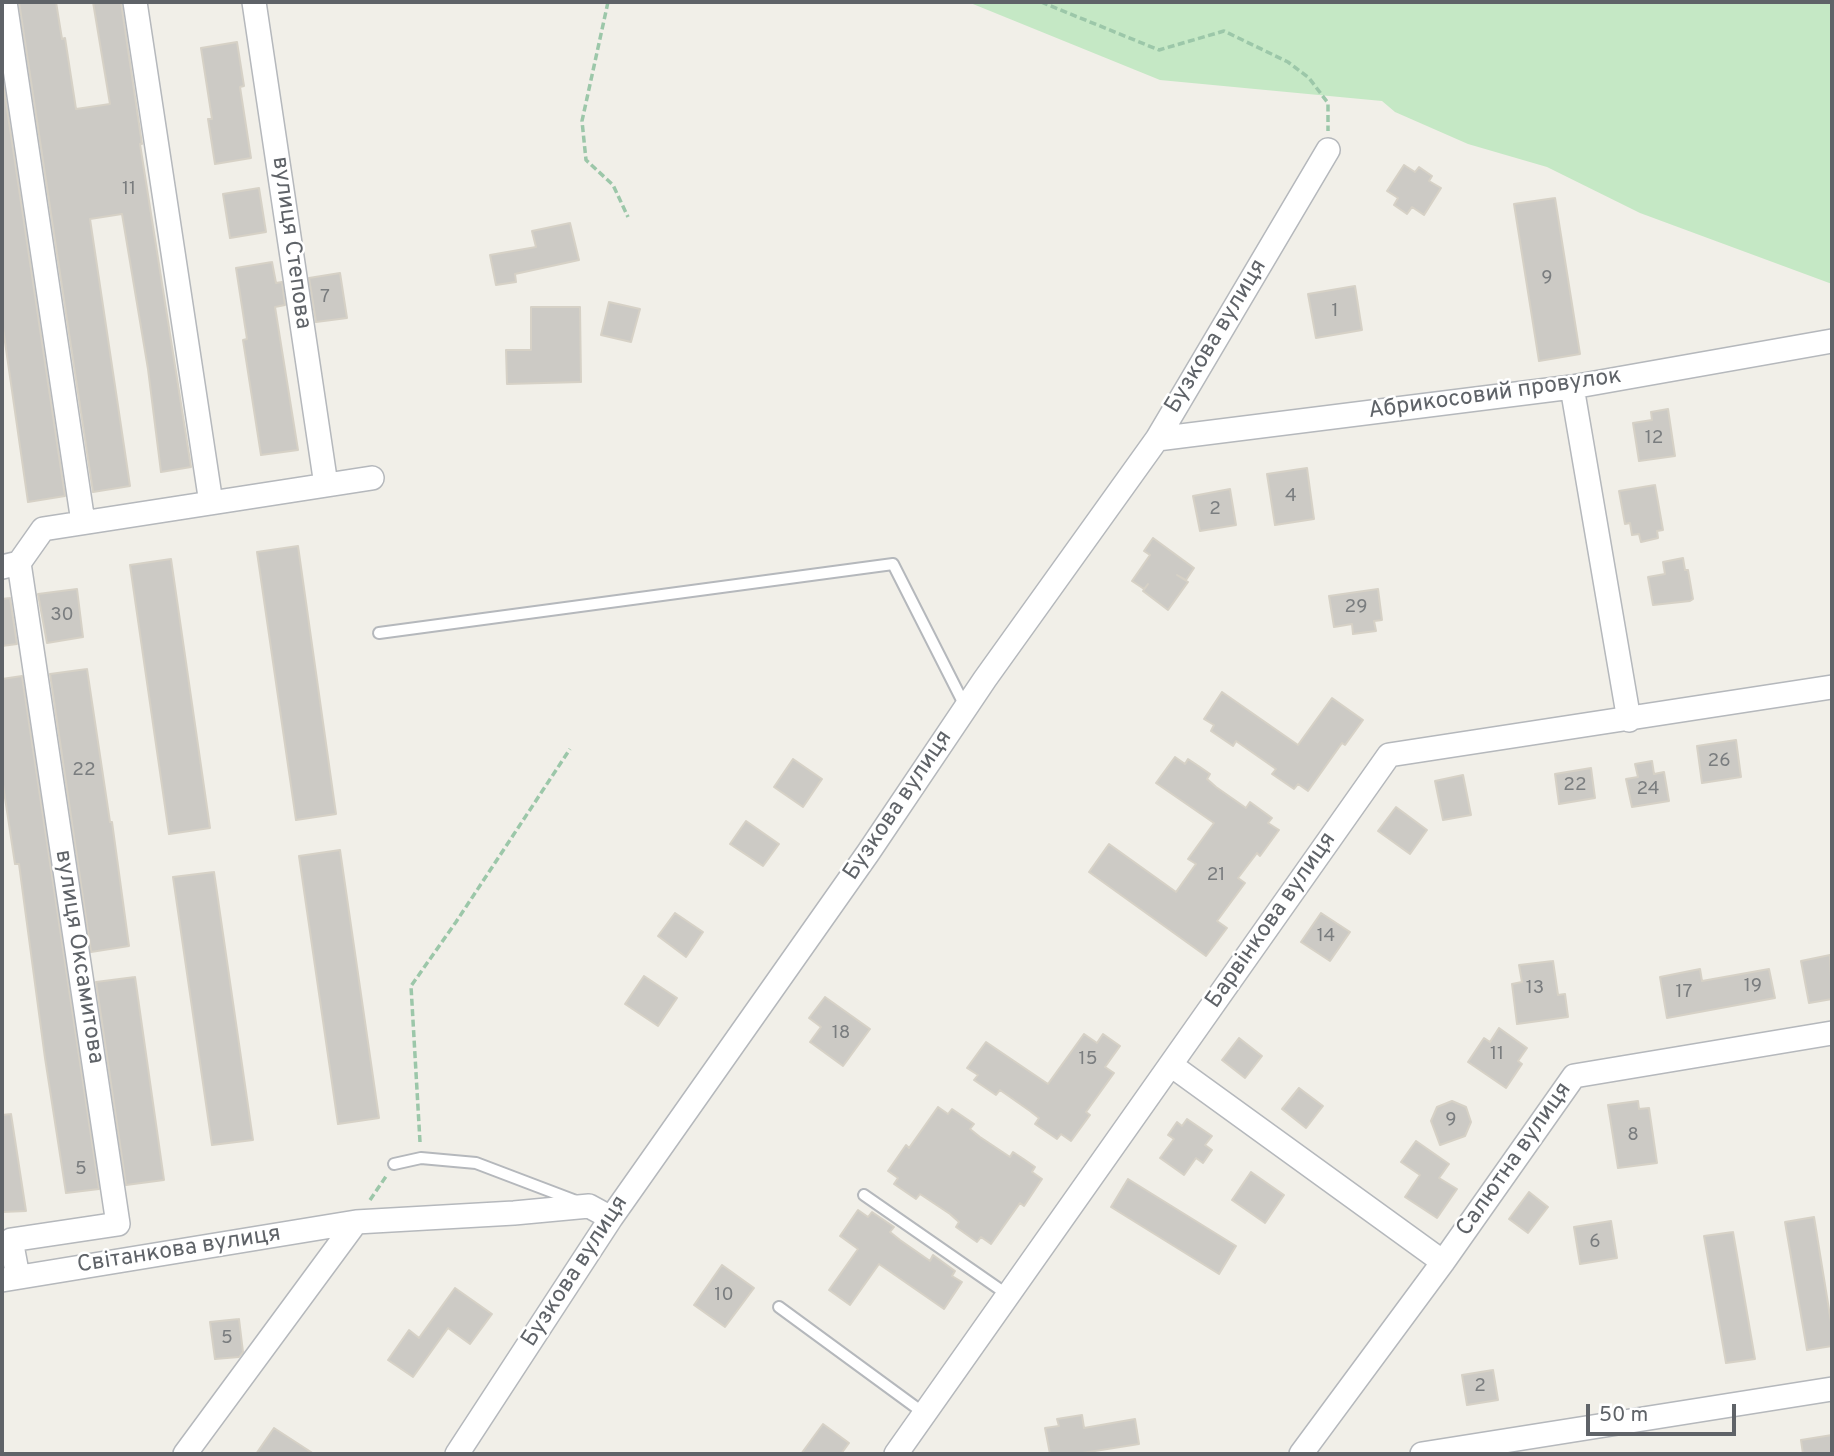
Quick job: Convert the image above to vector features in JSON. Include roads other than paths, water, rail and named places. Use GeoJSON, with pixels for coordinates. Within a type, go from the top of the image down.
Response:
{"type":"FeatureCollection","features":[{"type":"Feature","properties":{"kind":"street"},"geometry":{"type":"LineString","coordinates":[[5,2],[83,523]]}},
{"type":"Feature","properties":{"kind":"street"},"geometry":{"type":"LineString","coordinates":[[135,2],[211,503]]}},
{"type":"Feature","properties":{"kind":"street","name":"вулиця Степова"},"geometry":{"type":"LineString","coordinates":[[254,2],[326,485]]}},
{"type":"Feature","properties":{"kind":"street","name":"Бузкова вулиця"},"geometry":{"type":"LineString","coordinates":[[457,1454],[611,1218],[1157,439],[1328,150]]}},
{"type":"Feature","properties":{"kind":"street","name":"Абрикосовий провулок"},"geometry":{"type":"LineString","coordinates":[[1157,439],[1572,387],[1832,341]]}},
{"type":"Feature","properties":{"kind":"street"},"geometry":{"type":"LineString","coordinates":[[1572,387],[1629,720]]}},
{"type":"Feature","properties":{"kind":"street"},"geometry":{"type":"LineString","coordinates":[[11,565],[43,529],[372,478]]}},
{"type":"Feature","properties":{"kind":"street","name":"вулиця Оксамитова"},"geometry":{"type":"LineString","coordinates":[[10,1279],[6,1241],[118,1224],[11,565]]}},
{"type":"Feature","properties":{"kind":"street","name":"Барвінкова вулиця"},"geometry":{"type":"LineString","coordinates":[[896,1454],[1389,755],[1832,687]]}},
{"type":"Feature","properties":{"kind":"street","name":"Салютна вулиця"},"geometry":{"type":"LineString","coordinates":[[1301,1454],[1443,1262],[1574,1076],[1832,1033]]}},
{"type":"Feature","properties":{"kind":"street"},"geometry":{"type":"LineString","coordinates":[[1171,1065],[1443,1262]]}},
{"type":"Feature","properties":{"kind":"street"},"geometry":{"type":"LineString","coordinates":[[589,1206],[611,1218]]}},
{"type":"Feature","properties":{"kind":"street","name":"Світанкова вулиця"},"geometry":{"type":"LineString","coordinates":[[10,1279],[356,1222],[589,1206]]}},
{"type":"Feature","properties":{"kind":"street"},"geometry":{"type":"LineString","coordinates":[[185,1454],[356,1222]]}},
{"type":"Feature","properties":{"kind":"street"},"geometry":{"type":"LineString","coordinates":[[1422,1454],[1832,1389]]}},
{"type":"Feature","properties":{"kind":"lane"},"geometry":{"type":"LineString","coordinates":[[379,633],[893,565],[966,708]]}},
{"type":"Feature","properties":{"kind":"lane"},"geometry":{"type":"LineString","coordinates":[[394,1164],[421,1158],[476,1163],[589,1206]]}},
{"type":"Feature","properties":{"kind":"lane"},"geometry":{"type":"LineString","coordinates":[[864,1195],[1008,1295]]}},
{"type":"Feature","properties":{"kind":"lane"},"geometry":{"type":"LineString","coordinates":[[779,1307],[925,1414]]}}]}
